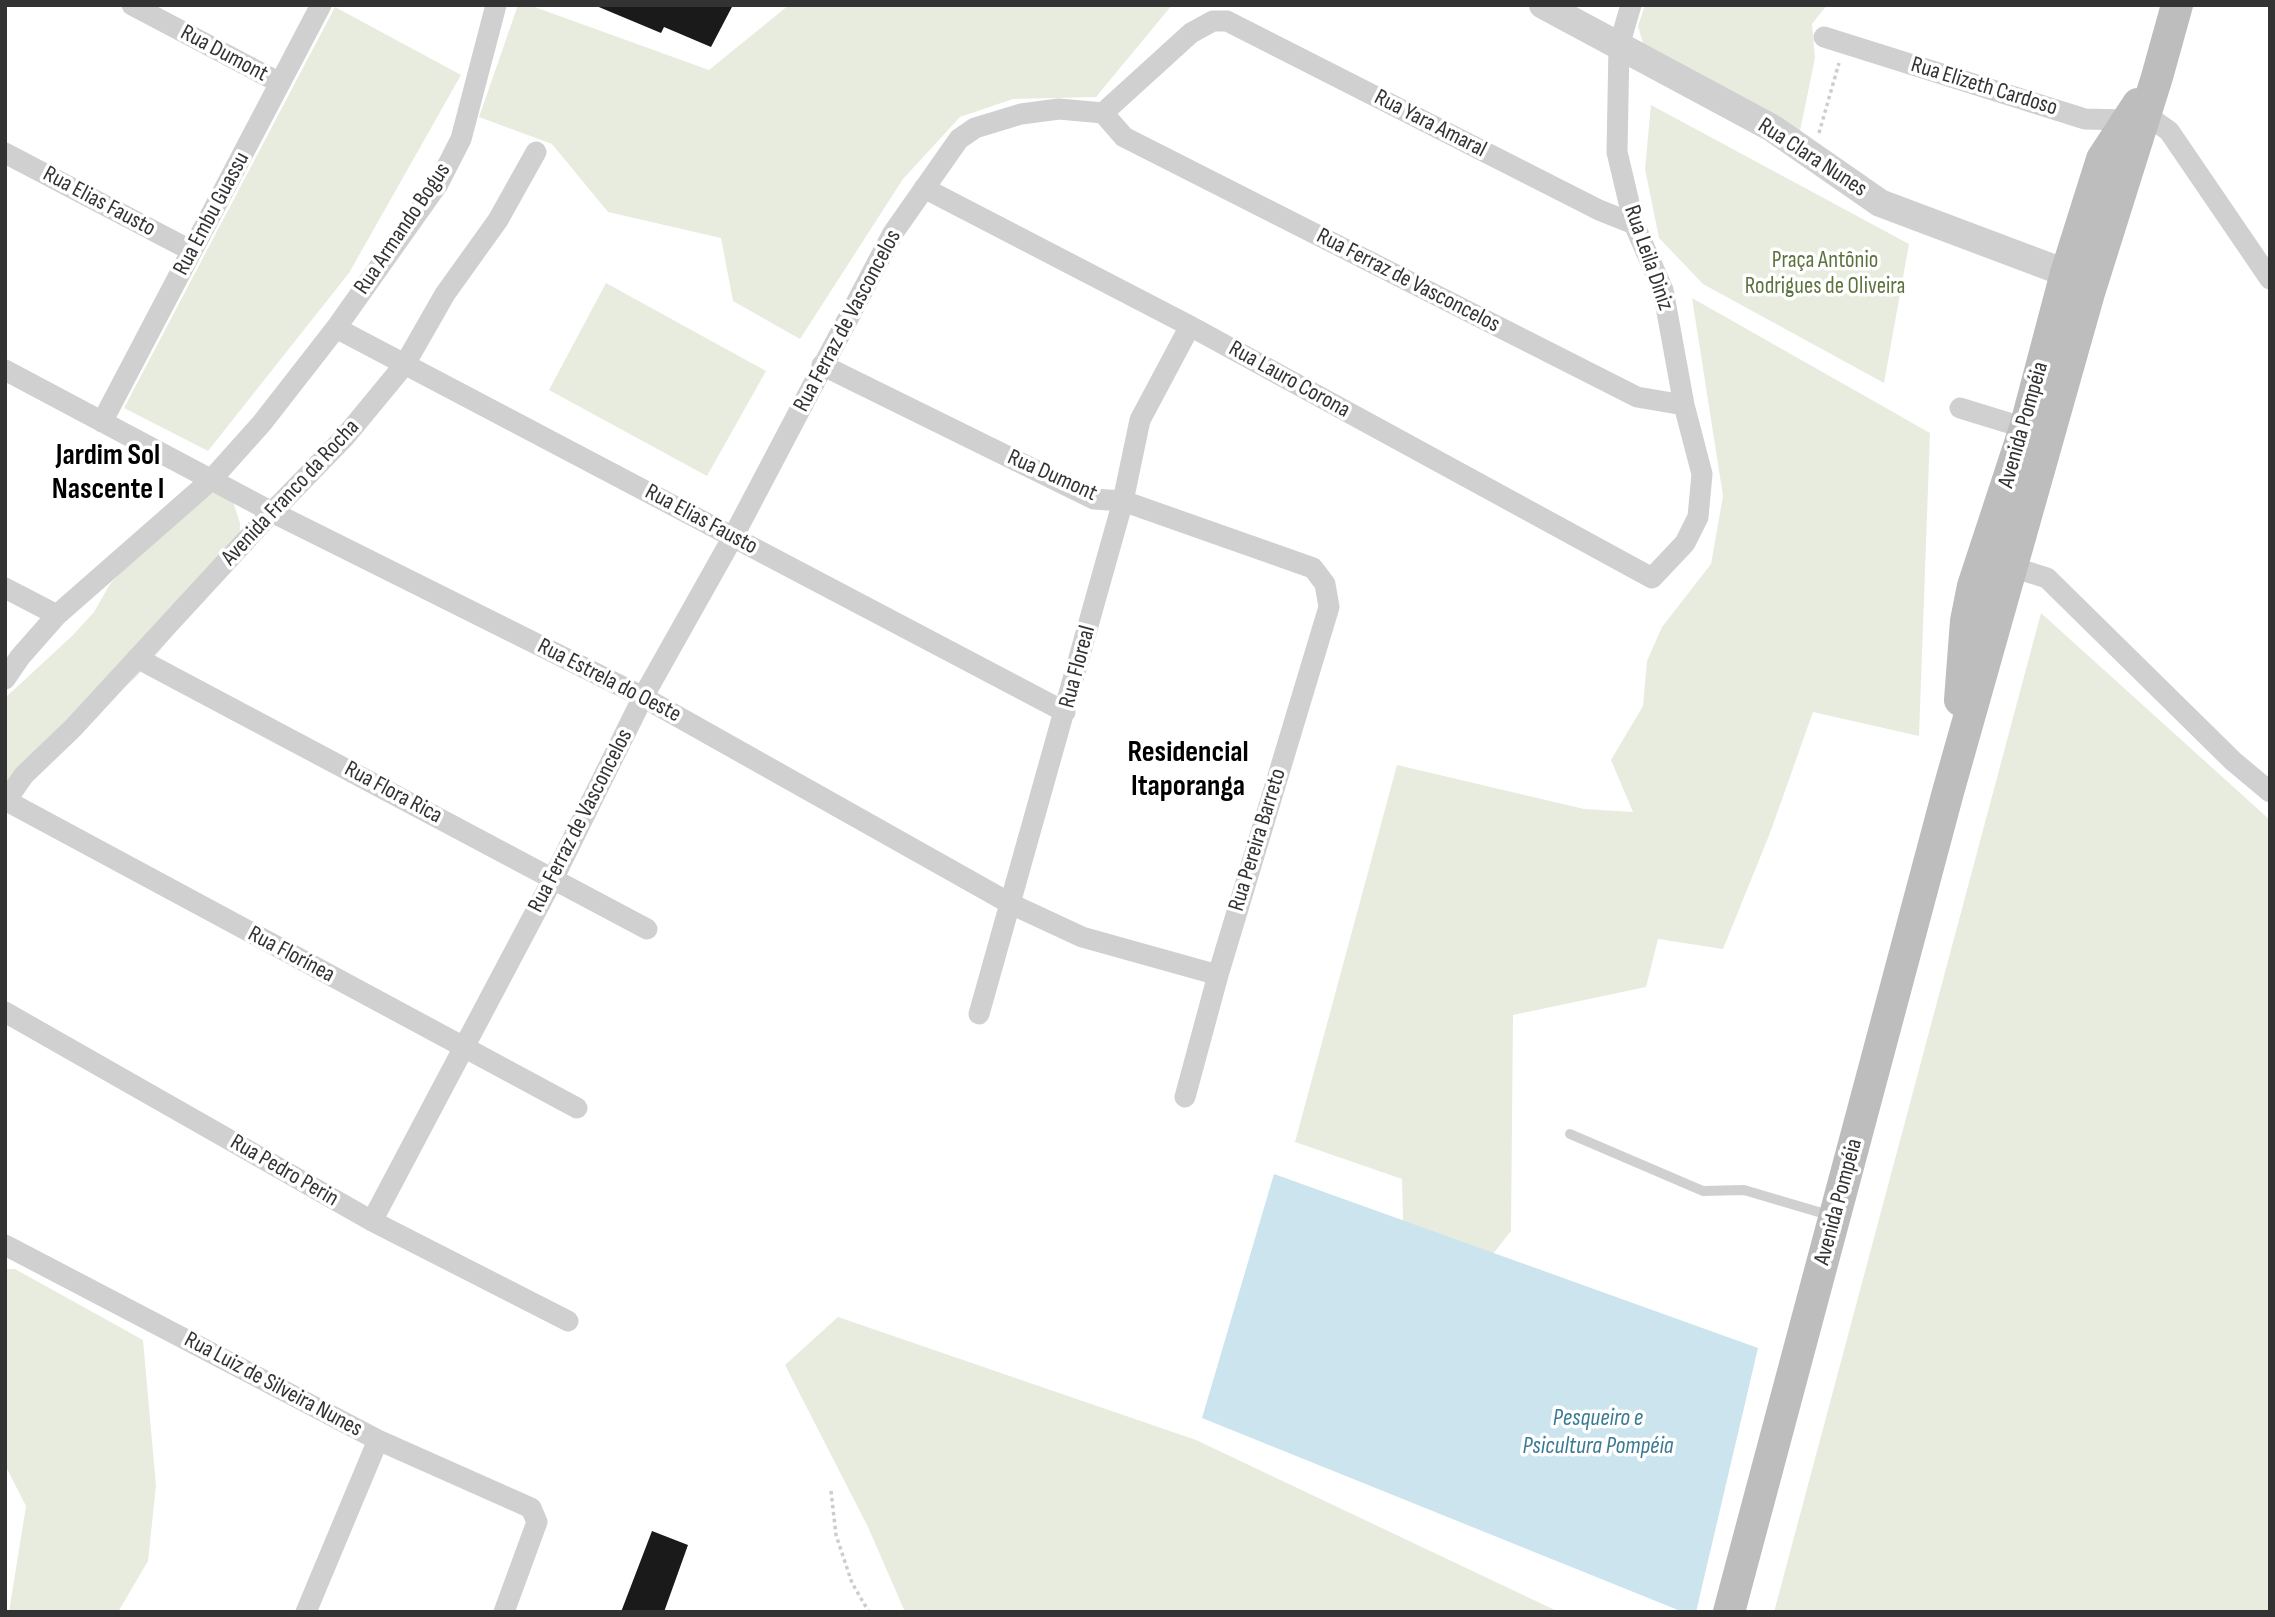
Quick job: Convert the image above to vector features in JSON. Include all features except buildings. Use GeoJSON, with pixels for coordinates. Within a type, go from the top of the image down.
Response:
{"type":"FeatureCollection","features":[{"type":"Feature","properties":{"kind":"main road","name":"Avenida Pompéia"},"geometry":{"type":"LineString","coordinates":[[1948,792],[1958,725],[1966,621],[1973,586],[2024,432],[2136,117],[2157,77],[2177,5]]}},
{"type":"Feature","properties":{"kind":"main road","name":"Avenida Pompéia"},"geometry":{"type":"LineString","coordinates":[[1729,1612],[1948,792],[2012,567],[2080,274]]}},
{"type":"Feature","properties":{"kind":"main road"},"geometry":{"type":"LineString","coordinates":[[1966,621],[1974,597],[1981,587],[2000,571],[2012,567],[2004,556],[2001,544],[2024,432]]}},
{"type":"Feature","properties":{"kind":"street","name":"Rua Dumont"},"geometry":{"type":"LineString","coordinates":[[132,5],[280,83]]}},
{"type":"Feature","properties":{"kind":"street","name":"Rua Embu Guassu"},"geometry":{"type":"LineString","coordinates":[[102,422],[321,5]]}},
{"type":"Feature","properties":{"kind":"street","name":"Rua Armando Bogus"},"geometry":{"type":"LineString","coordinates":[[336,328],[438,184],[461,139],[496,5]]}},
{"type":"Feature","properties":{"kind":"street","name":"Rua Clara Nunes"},"geometry":{"type":"LineString","coordinates":[[1543,5],[1772,128],[1880,203],[2080,274]]}},
{"type":"Feature","properties":{"kind":"street","name":"Rua Leila Diniz"},"geometry":{"type":"LineString","coordinates":[[1631,5],[1619,46],[1617,152],[1634,224],[1663,290],[1684,405],[1702,474],[1698,517],[1685,543],[1652,578]]}},
{"type":"Feature","properties":{"kind":"street","name":"Rua Yara Amaral"},"geometry":{"type":"LineString","coordinates":[[1103,113],[1191,33],[1213,21],[1227,20],[1599,210],[1634,224]]}},
{"type":"Feature","properties":{"kind":"street","name":"Rua Elizeth Cardoso"},"geometry":{"type":"LineString","coordinates":[[1834,41],[2085,119],[2136,117]]}},
{"type":"Feature","properties":{"kind":"street","name":"Rua Ferraz de Vasconcelos"},"geometry":{"type":"LineString","coordinates":[[372,1221],[553,879],[643,697],[733,537],[893,233],[959,139],[975,128],[1021,114],[1059,109],[1103,113],[1125,137],[1637,397],[1684,405]]}},
{"type":"Feature","properties":{"kind":"street"},"geometry":{"type":"LineString","coordinates":[[2136,117],[2169,131],[2270,279]]}},
{"type":"Feature","properties":{"kind":"street","name":"Avenida Franco da Rocha"},"geometry":{"type":"LineString","coordinates":[[5,801],[24,775],[344,438],[405,364],[445,294],[498,220],[536,152]]}},
{"type":"Feature","properties":{"kind":"street","name":"Rua Elias Fausto"},"geometry":{"type":"LineString","coordinates":[[5,153],[192,251]]}},
{"type":"Feature","properties":{"kind":"street","name":"Rua Lauro Corona"},"geometry":{"type":"LineString","coordinates":[[924,188],[1190,326],[1652,578]]}},
{"type":"Feature","properties":{"kind":"street","name":"Rua Floreal"},"geometry":{"type":"LineString","coordinates":[[979,1014],[1124,501],[1140,420],[1190,326]]}},
{"type":"Feature","properties":{"kind":"street","name":"Rua Elias Fausto"},"geometry":{"type":"LineString","coordinates":[[336,328],[1065,712]]}},
{"type":"Feature","properties":{"kind":"street"},"geometry":{"type":"LineString","coordinates":[[5,679],[20,657],[57,615],[211,480],[262,423],[336,328]]}},
{"type":"Feature","properties":{"kind":"street","name":"Rua Dumont"},"geometry":{"type":"LineString","coordinates":[[822,365],[1094,499],[1124,501],[1312,568],[1325,584]]}},
{"type":"Feature","properties":{"kind":"street","name":"Rua Estrela do Oeste"},"geometry":{"type":"LineString","coordinates":[[5,370],[272,512],[643,697],[1012,904],[1082,937],[1218,975]]}},
{"type":"Feature","properties":{"kind":"street"},"geometry":{"type":"LineString","coordinates":[[1960,408],[2024,432]]}},
{"type":"Feature","properties":{"kind":"street"},"geometry":{"type":"LineString","coordinates":[[2012,567],[2047,578],[2233,761],[2270,792]]}},
{"type":"Feature","properties":{"kind":"street","name":"Rua Pereira Barreto"},"geometry":{"type":"LineString","coordinates":[[1185,1097],[1218,975],[1328,607],[1325,584]]}},
{"type":"Feature","properties":{"kind":"street"},"geometry":{"type":"LineString","coordinates":[[5,588],[57,615]]}},
{"type":"Feature","properties":{"kind":"street","name":"Rua Flora Rica"},"geometry":{"type":"LineString","coordinates":[[137,658],[648,929]]}},
{"type":"Feature","properties":{"kind":"street","name":"Rua Florínea"},"geometry":{"type":"LineString","coordinates":[[5,801],[577,1108]]}},
{"type":"Feature","properties":{"kind":"street","name":"Rua Pedro Perin"},"geometry":{"type":"LineString","coordinates":[[5,1012],[372,1221],[568,1321]]}},
{"type":"Feature","properties":{"kind":"street","name":"Rua Luiz de Silveira Nunes"},"geometry":{"type":"LineString","coordinates":[[5,1245],[379,1440],[531,1508],[537,1522],[504,1612]]}},
{"type":"Feature","properties":{"kind":"street"},"geometry":{"type":"LineString","coordinates":[[306,1612],[379,1440]]}},
{"type":"Feature","properties":{"kind":"lane"},"geometry":{"type":"LineString","coordinates":[[1570,1134],[1703,1191],[1744,1190],[1834,1217]]}},
{"type":"Feature","properties":{"kind":"path"},"geometry":{"type":"LineString","coordinates":[[1812,155],[1834,41]]}},
{"type":"Feature","properties":{"kind":"path"},"geometry":{"type":"LineString","coordinates":[[831,1491],[836,1535],[852,1583],[869,1612]]}},
{"type":"Feature","properties":{"kind":"green space"},"geometry":{"type":"Polygon","coordinates":[[[518,5],[529,5],[709,70],[789,5],[1172,5],[1096,97],[1013,99],[960,117],[903,179],[800,339],[733,301],[721,238],[608,212],[552,144],[479,117],[518,5]]]}},
{"type":"Feature","properties":{"kind":"green space"},"geometry":{"type":"Polygon","coordinates":[[[1645,5],[1827,5],[1812,24],[1815,58],[1800,131],[1644,47],[1638,26],[1645,5]]]}},
{"type":"Feature","properties":{"kind":"green space"},"geometry":{"type":"Polygon","coordinates":[[[335,7],[461,75],[349,273],[208,451],[124,408],[335,7]]]}},
{"type":"Feature","properties":{"kind":"green space","name":"Praça Antônio Rodrigues de Oliveira"},"geometry":{"type":"Polygon","coordinates":[[[1651,105],[1909,244],[1884,383],[1703,284],[1659,238],[1645,169],[1651,105]]]}},
{"type":"Feature","properties":{"kind":"green space"},"geometry":{"type":"Polygon","coordinates":[[[606,283],[766,371],[707,476],[549,390],[606,283]]]}},
{"type":"Feature","properties":{"kind":"green space"},"geometry":{"type":"Polygon","coordinates":[[[1692,298],[1930,433],[1919,736],[1813,712],[1770,833],[1723,949],[1658,939],[1646,987],[1513,1015],[1511,1231],[1456,1301],[1405,1303],[1402,1179],[1295,1142],[1397,765],[1584,809],[1633,812],[1611,760],[1643,706],[1647,661],[1662,627],[1711,564],[1723,496],[1692,298]]]}},
{"type":"Feature","properties":{"kind":"green space"},"geometry":{"type":"Polygon","coordinates":[[[229,489],[240,523],[239,554],[136,677],[5,789],[5,698],[73,635],[94,612],[110,584],[174,516],[197,496],[229,489]]]}},
{"type":"Feature","properties":{"kind":"green space"},"geometry":{"type":"Polygon","coordinates":[[[2041,613],[2270,820],[2270,1612],[1774,1612],[2041,613]]]}},
{"type":"Feature","properties":{"kind":"green space"},"geometry":{"type":"Polygon","coordinates":[[[5,1269],[15,1269],[143,1340],[156,1486],[148,1561],[118,1612],[9,1612],[26,1506],[5,1465],[5,1269]]]}},
{"type":"Feature","properties":{"kind":"green space"},"geometry":{"type":"Polygon","coordinates":[[[838,1317],[1196,1440],[1559,1612],[905,1612],[868,1527],[785,1365],[838,1317]]]}},
{"type":"Feature","properties":{"kind":"water","name":"Pesqueiro e Psicultura Pompéia"},"geometry":{"type":"Polygon","coordinates":[[[1274,1174],[1758,1348],[1696,1612],[1683,1612],[1202,1418],[1274,1174]]]}},
{"type":"Feature","properties":{"kind":"district","name":"Jardim Sol Nascente I"},"geometry":{"type":"Point","coordinates":[108,473]}},
{"type":"Feature","properties":{"kind":"district","name":"Residencial Itaporanga"},"geometry":{"type":"Point","coordinates":[1188,770]}}]}
